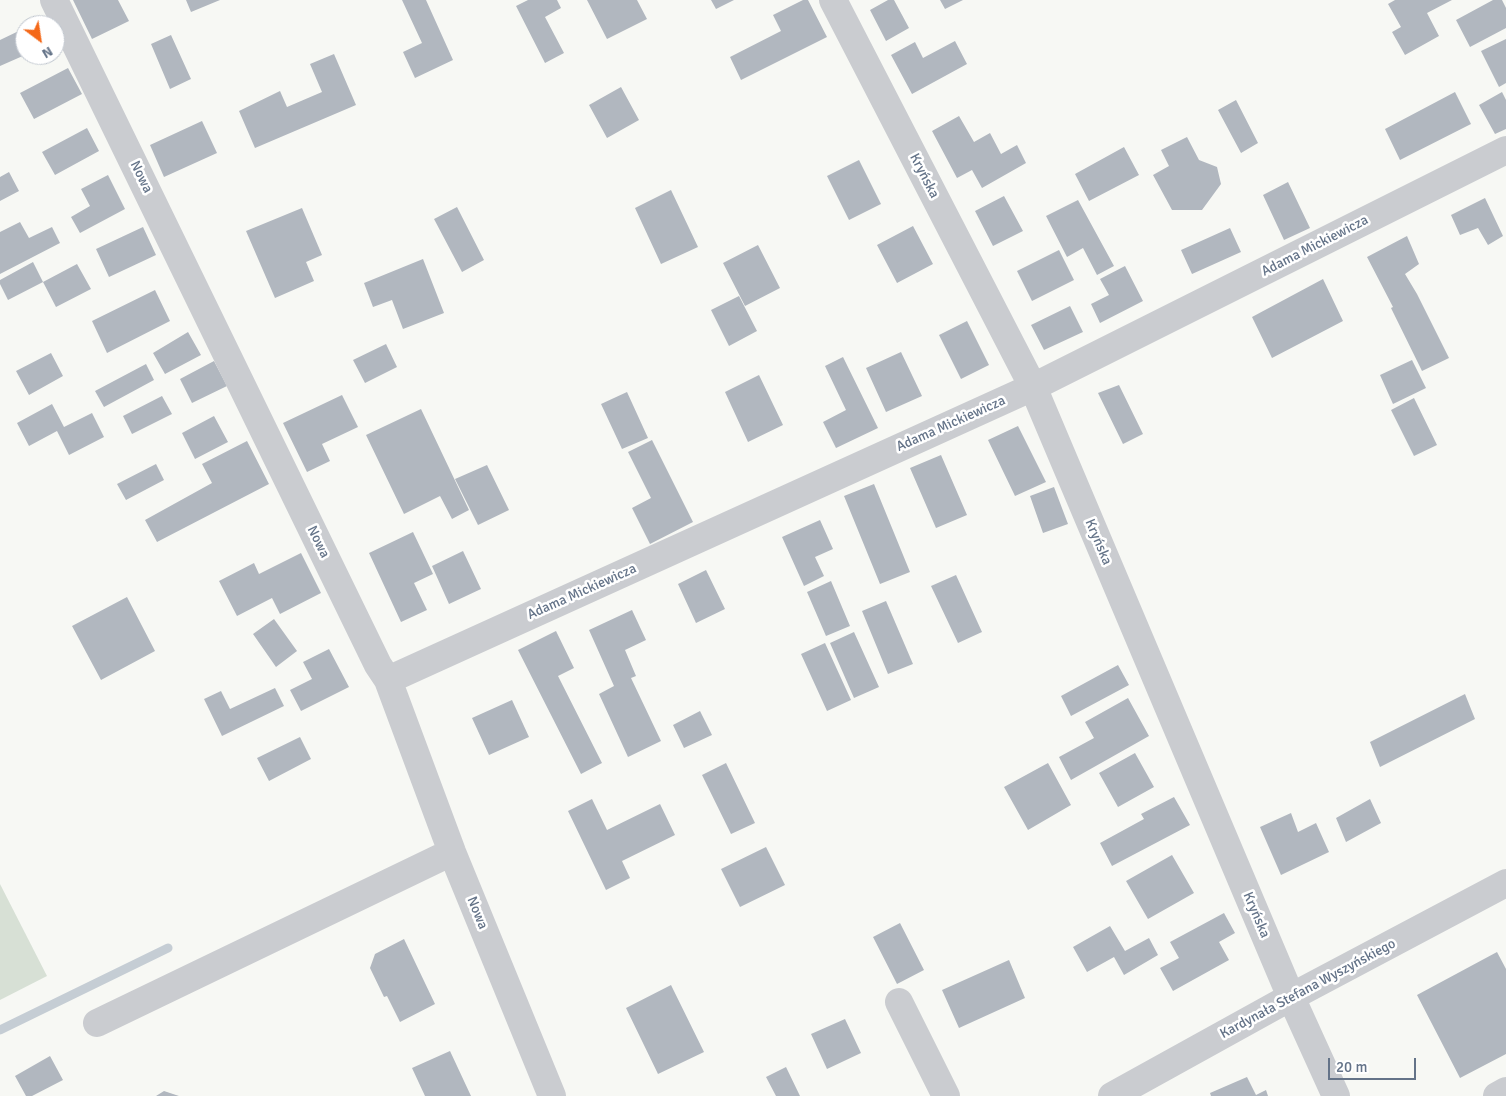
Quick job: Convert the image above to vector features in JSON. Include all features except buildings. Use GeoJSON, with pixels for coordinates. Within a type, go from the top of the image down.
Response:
{"type":"FeatureCollection","features":[{"type":"Feature","properties":{"kind":"street","name":"Nowa"},"geometry":{"type":"LineString","coordinates":[[54,0],[378,665],[388,680],[452,852],[552,1096]]}},
{"type":"Feature","properties":{"kind":"street","name":"Kryńska"},"geometry":{"type":"LineString","coordinates":[[833,0],[1033,387],[1291,997],[1336,1096]]}},
{"type":"Feature","properties":{"kind":"street","name":"Adama Mickiewicza"},"geometry":{"type":"LineString","coordinates":[[388,680],[1033,387],[1506,150]]}},
{"type":"Feature","properties":{"kind":"street"},"geometry":{"type":"LineString","coordinates":[[97,1023],[452,852]]}},
{"type":"Feature","properties":{"kind":"street","name":"Kardynała Stefana Wyszyńskiego"},"geometry":{"type":"LineString","coordinates":[[1112,1096],[1291,997],[1506,884]]}},
{"type":"Feature","properties":{"kind":"street"},"geometry":{"type":"LineString","coordinates":[[899,1002],[946,1096]]}},
{"type":"Feature","properties":{"kind":"street"},"geometry":{"type":"LineString","coordinates":[[1496,1096],[1506,1091]]}},
{"type":"Feature","properties":{"kind":"shaded area"},"geometry":{"type":"Polygon","coordinates":[[[0,884],[47,976],[0,1000],[0,884]]]}},
{"type":"Feature","properties":{"kind":"waterway"},"geometry":{"type":"LineString","coordinates":[[0,1030],[168,948]]}}]}
